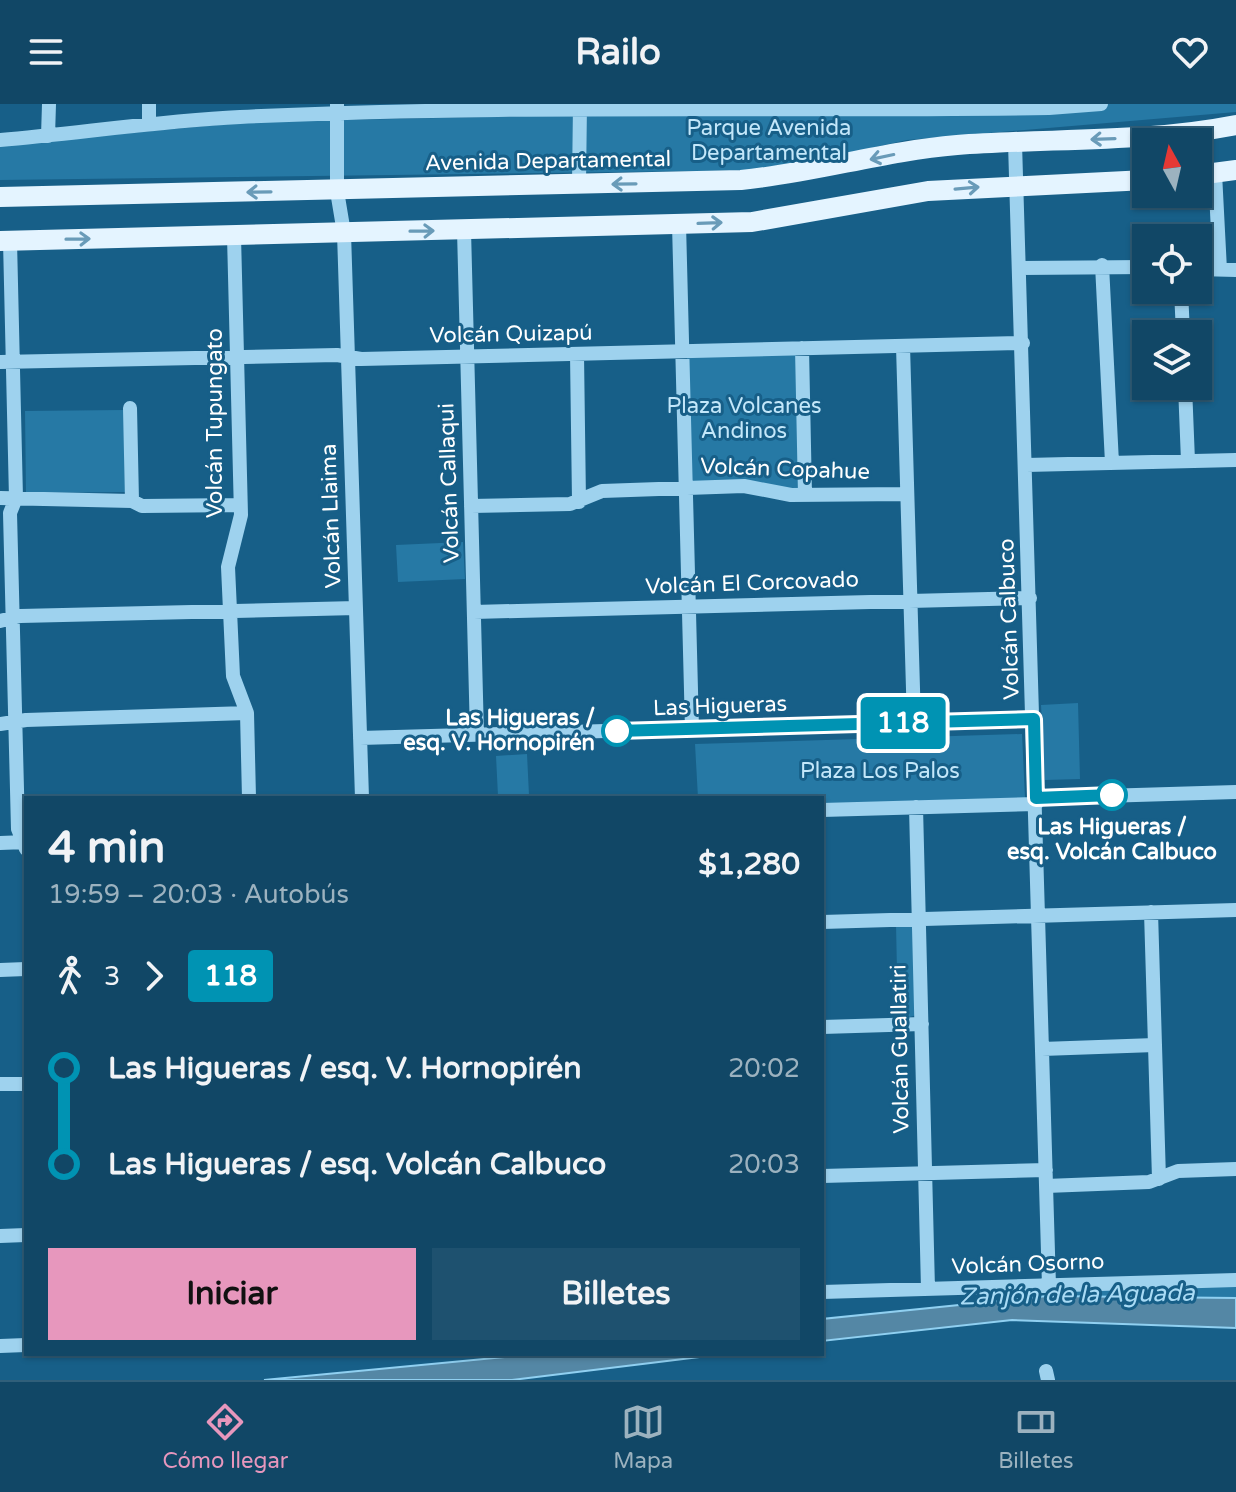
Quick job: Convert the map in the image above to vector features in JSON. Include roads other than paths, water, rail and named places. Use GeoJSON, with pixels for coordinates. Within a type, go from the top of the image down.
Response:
{"type":"FeatureCollection","features":[{"type":"Feature","properties":{"kind":"main road","name":"Avenida Departamental"},"geometry":{"type":"LineString","coordinates":[[0,197],[766,178],[929,148],[1153,136],[1236,125]]}},
{"type":"Feature","properties":{"kind":"main road"},"geometry":{"type":"LineString","coordinates":[[1212,173],[1236,170]]}},
{"type":"Feature","properties":{"kind":"main road"},"geometry":{"type":"LineString","coordinates":[[5,241],[752,222],[928,191],[1132,181]]}},
{"type":"Feature","properties":{"kind":"street"},"geometry":{"type":"LineString","coordinates":[[48,136],[49,104]]}},
{"type":"Feature","properties":{"kind":"street"},"geometry":{"type":"LineString","coordinates":[[149,104],[149,123]]}},
{"type":"Feature","properties":{"kind":"street"},"geometry":{"type":"LineString","coordinates":[[0,140],[243,110],[1096,105]]}},
{"type":"Feature","properties":{"kind":"street"},"geometry":{"type":"LineString","coordinates":[[579,184],[580,107]]}},
{"type":"Feature","properties":{"kind":"street","name":"Volcán Llaima"},"geometry":{"type":"LineString","coordinates":[[337,110],[337,191],[344,233],[362,796]]}},
{"type":"Feature","properties":{"kind":"street","name":"Volcán Calbuco"},"geometry":{"type":"LineString","coordinates":[[1015,143],[1049,1286]]}},
{"type":"Feature","properties":{"kind":"street"},"geometry":{"type":"LineString","coordinates":[[1212,208],[1220,270]]}},
{"type":"Feature","properties":{"kind":"street"},"geometry":{"type":"LineString","coordinates":[[679,224],[692,729]]}},
{"type":"Feature","properties":{"kind":"street","name":"Volcán Callaqui"},"geometry":{"type":"LineString","coordinates":[[464,230],[477,735]]}},
{"type":"Feature","properties":{"kind":"street","name":"Volcán Tupungato"},"geometry":{"type":"LineString","coordinates":[[234,236],[240,505],[229,558],[230,611],[233,676],[247,713],[249,796]]}},
{"type":"Feature","properties":{"kind":"street"},"geometry":{"type":"LineString","coordinates":[[5,241],[6,361],[16,498],[10,513],[6,619],[8,723],[18,829],[24,842]]}},
{"type":"Feature","properties":{"kind":"street"},"geometry":{"type":"LineString","coordinates":[[1102,265],[1112,463]]}},
{"type":"Feature","properties":{"kind":"street"},"geometry":{"type":"LineString","coordinates":[[1021,268],[1132,266]]}},
{"type":"Feature","properties":{"kind":"street"},"geometry":{"type":"LineString","coordinates":[[1212,270],[1236,270]]}},
{"type":"Feature","properties":{"kind":"street","name":"Volcán Quizapú"},"geometry":{"type":"LineString","coordinates":[[6,361],[467,357],[1023,343]]}},
{"type":"Feature","properties":{"kind":"street"},"geometry":{"type":"LineString","coordinates":[[903,346],[914,723]]}},
{"type":"Feature","properties":{"kind":"street"},"geometry":{"type":"LineString","coordinates":[[802,348],[805,495]]}},
{"type":"Feature","properties":{"kind":"street"},"geometry":{"type":"LineString","coordinates":[[577,354],[579,502]]}},
{"type":"Feature","properties":{"kind":"street"},"geometry":{"type":"LineString","coordinates":[[1186,400],[1188,461]]}},
{"type":"Feature","properties":{"kind":"street"},"geometry":{"type":"LineString","coordinates":[[130,408],[132,501]]}},
{"type":"Feature","properties":{"kind":"street"},"geometry":{"type":"LineString","coordinates":[[1026,465],[1236,460]]}},
{"type":"Feature","properties":{"kind":"street","name":"Volcán Copahue"},"geometry":{"type":"LineString","coordinates":[[471,506],[579,502],[602,491],[744,486],[805,495],[907,494]]}},
{"type":"Feature","properties":{"kind":"street"},"geometry":{"type":"LineString","coordinates":[[0,498],[132,501],[142,506],[240,505]]}},
{"type":"Feature","properties":{"kind":"street","name":"Volcán El Corcovado"},"geometry":{"type":"LineString","coordinates":[[474,612],[1030,598]]}},
{"type":"Feature","properties":{"kind":"street"},"geometry":{"type":"LineString","coordinates":[[6,619],[356,608]]}},
{"type":"Feature","properties":{"kind":"street"},"geometry":{"type":"LineString","coordinates":[[8,723],[247,713]]}},
{"type":"Feature","properties":{"kind":"street","name":"Las Higueras"},"geometry":{"type":"LineString","coordinates":[[360,738],[1034,719]]}},
{"type":"Feature","properties":{"kind":"street"},"geometry":{"type":"LineString","coordinates":[[824,810],[1236,792]]}},
{"type":"Feature","properties":{"kind":"street","name":"Volcán Guallatiri"},"geometry":{"type":"LineString","coordinates":[[916,807],[928,1289]]}},
{"type":"Feature","properties":{"kind":"street"},"geometry":{"type":"LineString","coordinates":[[0,843],[24,844]]}},
{"type":"Feature","properties":{"kind":"street"},"geometry":{"type":"LineString","coordinates":[[824,922],[1236,910]]}},
{"type":"Feature","properties":{"kind":"street"},"geometry":{"type":"LineString","coordinates":[[1151,912],[1159,1179]]}},
{"type":"Feature","properties":{"kind":"street"},"geometry":{"type":"LineString","coordinates":[[0,970],[24,969]]}},
{"type":"Feature","properties":{"kind":"street"},"geometry":{"type":"LineString","coordinates":[[824,1027],[922,1024]]}},
{"type":"Feature","properties":{"kind":"street"},"geometry":{"type":"LineString","coordinates":[[1042,1049],[1155,1045]]}},
{"type":"Feature","properties":{"kind":"street"},"geometry":{"type":"LineString","coordinates":[[0,1084],[24,1084]]}},
{"type":"Feature","properties":{"kind":"street"},"geometry":{"type":"LineString","coordinates":[[1046,1186],[1159,1179],[1178,1171],[1236,1169]]}},
{"type":"Feature","properties":{"kind":"street"},"geometry":{"type":"LineString","coordinates":[[824,1176],[1046,1170]]}},
{"type":"Feature","properties":{"kind":"street"},"geometry":{"type":"LineString","coordinates":[[0,1236],[24,1235]]}},
{"type":"Feature","properties":{"kind":"street","name":"Volcán Osorno"},"geometry":{"type":"LineString","coordinates":[[824,1292],[1236,1280]]}},
{"type":"Feature","properties":{"kind":"street"},"geometry":{"type":"LineString","coordinates":[[0,1346],[24,1345]]}},
{"type":"Feature","properties":{"kind":"place","name":"Las Higueras / esq. V. Hornopirén"},"geometry":{"type":"Point","coordinates":[617,731]}},
{"type":"Feature","properties":{"kind":"place","name":"Las Higueras / esq. Volcán Calbuco"},"geometry":{"type":"Point","coordinates":[1112,795]}},
{"type":"Feature","properties":{"kind":"park label","name":"Parque Avenida Departamental"},"geometry":{"type":"Point","coordinates":[769,140]}},
{"type":"Feature","properties":{"kind":"park label","name":"Plaza Volcanes Andinos"},"geometry":{"type":"Point","coordinates":[744,418]}},
{"type":"Feature","properties":{"kind":"park label","name":"Plaza Los Palos"},"geometry":{"type":"Point","coordinates":[880,771]}},
{"type":"Feature","properties":{"kind":"water label","name":"Zanjón de la Aguada"},"geometry":{"type":"Point","coordinates":[1077,1295]}}]}
